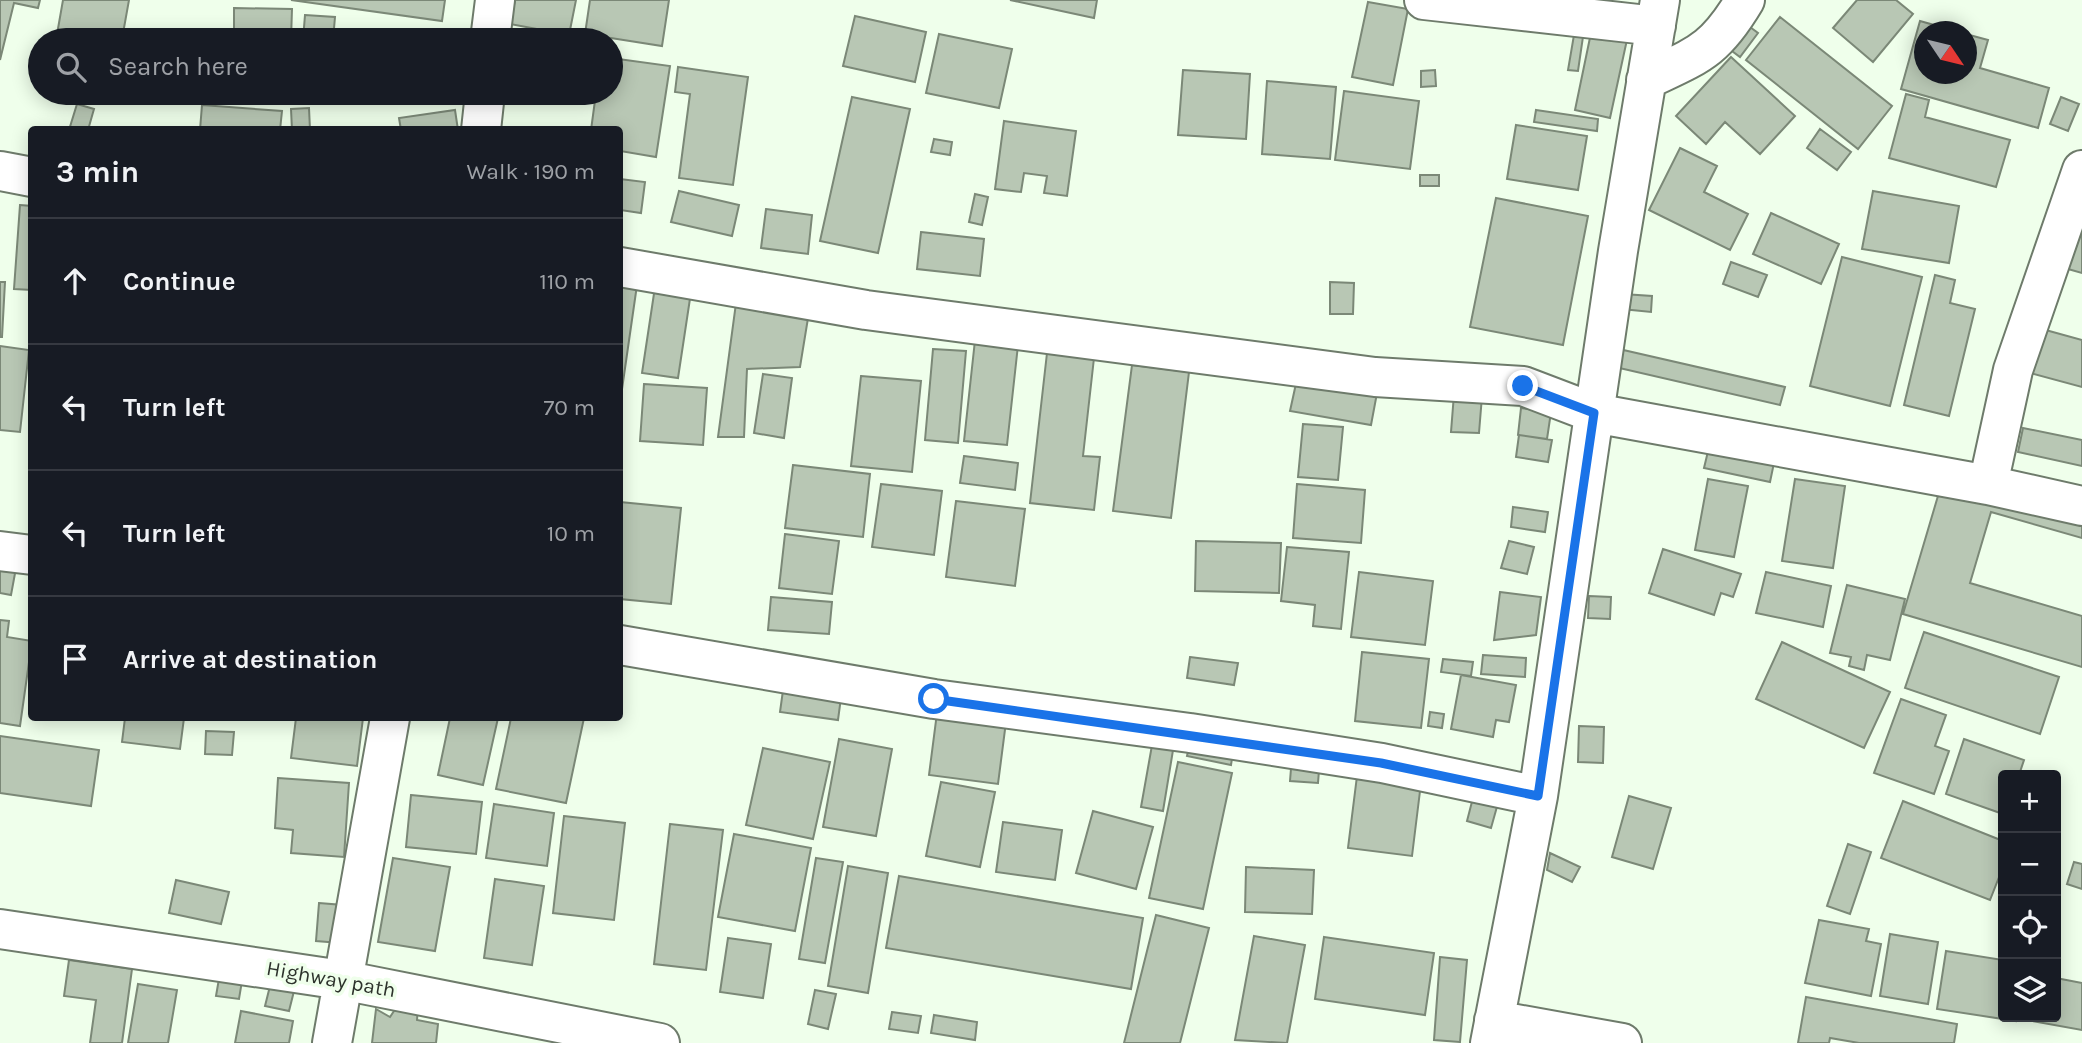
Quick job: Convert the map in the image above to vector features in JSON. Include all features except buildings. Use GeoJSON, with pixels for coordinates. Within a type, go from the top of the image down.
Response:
{"type":"FeatureCollection","features":[{"type":"Feature","properties":{"kind":"street"},"geometry":{"type":"LineString","coordinates":[[492,28],[495,0]]}},
{"type":"Feature","properties":{"kind":"street"},"geometry":{"type":"LineString","coordinates":[[1424,0],[1658,13],[1594,413],[1538,796],[1492,1032],[1622,1043]]}},
{"type":"Feature","properties":{"kind":"street"},"geometry":{"type":"LineString","coordinates":[[1646,80],[1704,52],[1726,30],[1745,0]]}},
{"type":"Feature","properties":{"kind":"street"},"geometry":{"type":"LineString","coordinates":[[481,126],[484,105]]}},
{"type":"Feature","properties":{"kind":"street"},"geometry":{"type":"LineString","coordinates":[[1989,485],[2013,370],[2082,170]]}},
{"type":"Feature","properties":{"kind":"street"},"geometry":{"type":"LineString","coordinates":[[0,172],[28,176]]}},
{"type":"Feature","properties":{"kind":"street"},"geometry":{"type":"LineString","coordinates":[[623,268],[866,310],[1375,377],[1523,386],[1594,413],[1989,485],[2082,506]]}},
{"type":"Feature","properties":{"kind":"street"},"geometry":{"type":"LineString","coordinates":[[0,551],[28,554]]}},
{"type":"Feature","properties":{"kind":"street"},"geometry":{"type":"LineString","coordinates":[[623,646],[934,699],[1368,761],[1538,796]]}},
{"type":"Feature","properties":{"kind":"street"},"geometry":{"type":"LineString","coordinates":[[332,1043],[389,721]]}},
{"type":"Feature","properties":{"kind":"street","name":"Highway path"},"geometry":{"type":"LineString","coordinates":[[0,929],[342,980],[660,1043]]}},
{"type":"Feature","properties":{"kind":"route"},"geometry":{"type":"LineString","coordinates":[[934,699],[1190,733],[1381,763],[1538,796],[1594,413],[1523,386]]}}]}
